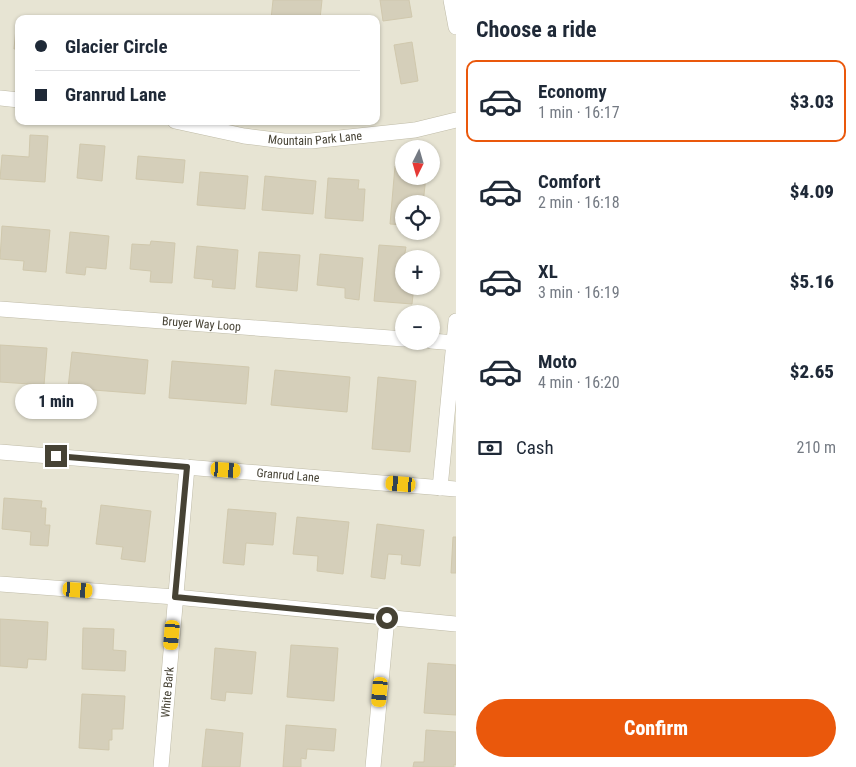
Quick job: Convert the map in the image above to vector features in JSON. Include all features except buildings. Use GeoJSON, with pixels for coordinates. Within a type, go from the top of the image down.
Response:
{"type":"FeatureCollection","features":[{"type":"Feature","properties":{"kind":"street"},"geometry":{"type":"LineString","coordinates":[[451,0],[456,27]]}},
{"type":"Feature","properties":{"kind":"street"},"geometry":{"type":"LineString","coordinates":[[0,98],[15,100]]}},
{"type":"Feature","properties":{"kind":"street","name":"Mountain Park Lane"},"geometry":{"type":"LineString","coordinates":[[193,125],[244,136],[284,141],[311,141],[415,130],[456,120]]}},
{"type":"Feature","properties":{"kind":"street","name":"Bruyer Way Loop"},"geometry":{"type":"LineString","coordinates":[[0,309],[395,338]]}},
{"type":"Feature","properties":{"kind":"street"},"geometry":{"type":"LineString","coordinates":[[440,488],[456,321]]}},
{"type":"Feature","properties":{"kind":"street"},"geometry":{"type":"LineString","coordinates":[[440,342],[455,343]]}},
{"type":"Feature","properties":{"kind":"street","name":"Granrud Lane"},"geometry":{"type":"LineString","coordinates":[[0,452],[456,489]]}},
{"type":"Feature","properties":{"kind":"street","name":"White Bark"},"geometry":{"type":"LineString","coordinates":[[160,767],[187,467]]}},
{"type":"Feature","properties":{"kind":"street"},"geometry":{"type":"LineString","coordinates":[[0,584],[175,597],[456,624]]}},
{"type":"Feature","properties":{"kind":"street"},"geometry":{"type":"LineString","coordinates":[[374,767],[387,618]]}},
{"type":"Feature","properties":{"kind":"shaded area"},"geometry":{"type":"Polygon","coordinates":[[[0,0],[456,0],[456,767],[0,767],[0,0]]]}},
{"type":"Feature","properties":{"kind":"route"},"geometry":{"type":"LineString","coordinates":[[56,456],[187,467],[175,597],[387,618]]}}]}
